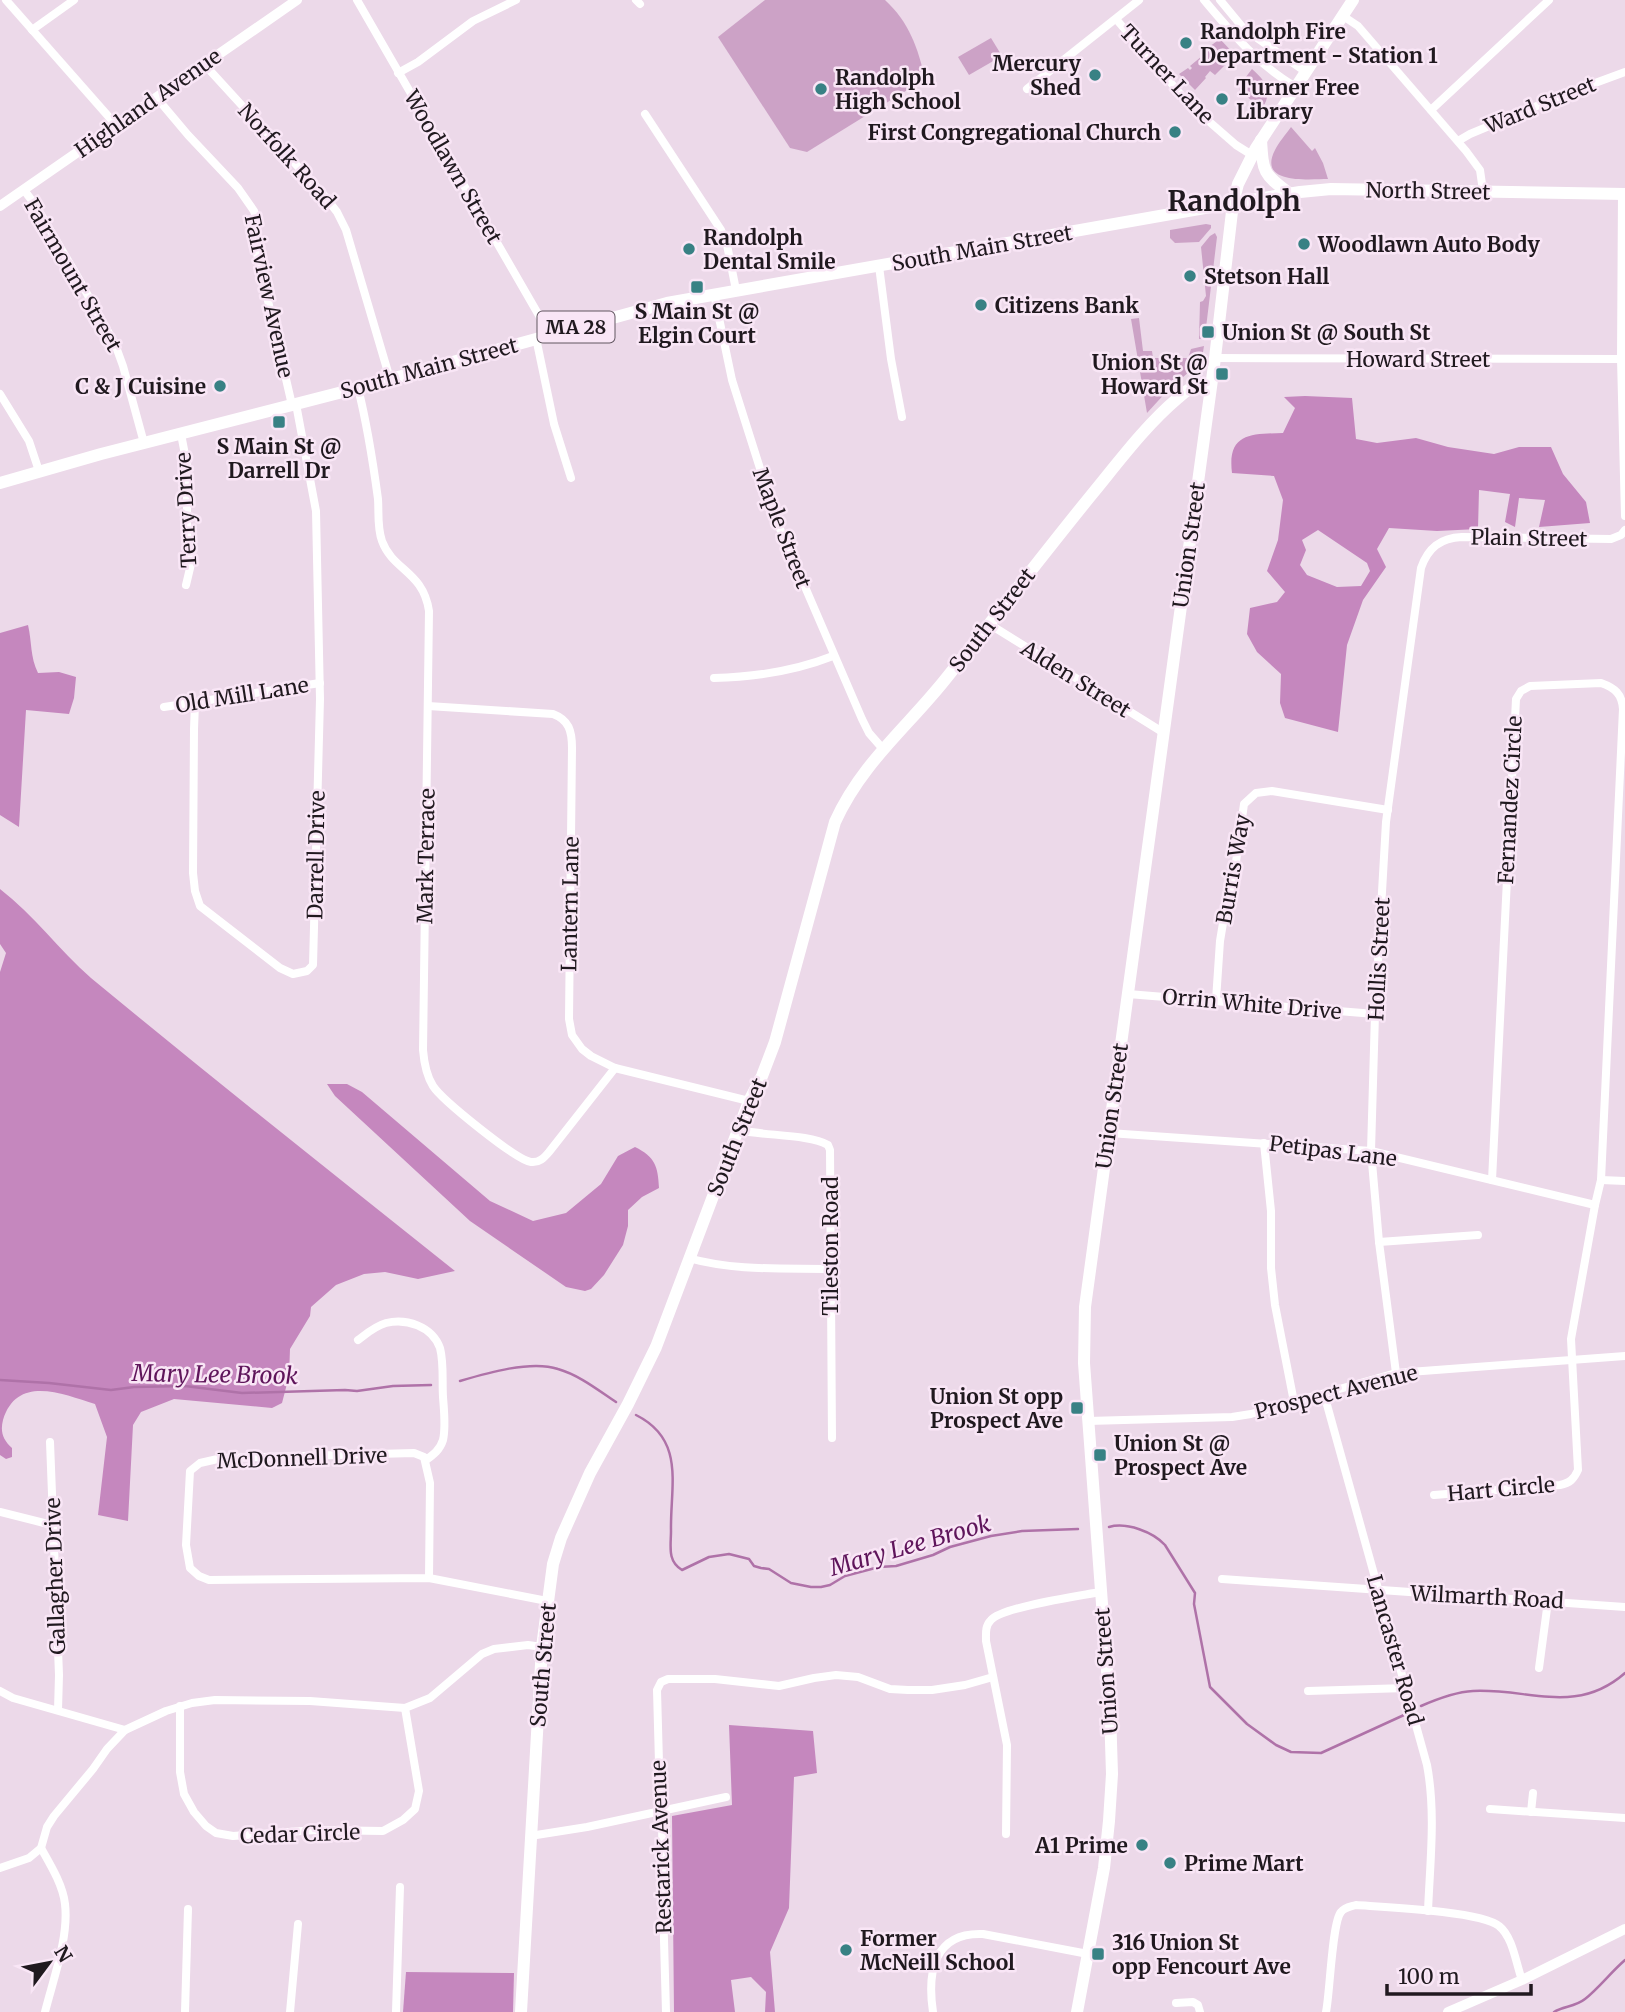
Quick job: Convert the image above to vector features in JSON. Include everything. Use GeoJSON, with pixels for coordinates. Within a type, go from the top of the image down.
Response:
{"type":"FeatureCollection","features":[{"type":"Feature","properties":{"kind":"main road","name":"Union Street"},"geometry":{"type":"LineString","coordinates":[[1077,2012],[1104,1868],[1112,1774],[1110,1711],[1083,1343],[1084,1307],[1215,358],[1233,203],[1238,184],[1252,155],[1353,0]]}},
{"type":"Feature","properties":{"kind":"main road"},"geometry":{"type":"LineString","coordinates":[[1261,140],[1263,166],[1267,175],[1289,193]]}},
{"type":"Feature","properties":{"kind":"main road","name":"North Street"},"geometry":{"type":"LineString","coordinates":[[1233,203],[1289,193],[1342,189],[1624,194]]}},
{"type":"Feature","properties":{"kind":"main road","name":"South Main Street"},"geometry":{"type":"LineString","coordinates":[[0,483],[649,308],[713,294],[1233,203]]}},
{"type":"Feature","properties":{"kind":"main road","name":"South Street"},"geometry":{"type":"LineString","coordinates":[[521,2012],[542,1647],[553,1564],[561,1538],[590,1473],[656,1347],[749,1101],[775,1042],[835,821],[856,783],[883,749],[940,687],[1072,519],[1157,419],[1185,392],[1198,385],[1211,383]]}},
{"type":"Feature","properties":{"kind":"street"},"geometry":{"type":"LineString","coordinates":[[6,0],[116,125]]}},
{"type":"Feature","properties":{"kind":"street"},"geometry":{"type":"LineString","coordinates":[[32,30],[74,0]]}},
{"type":"Feature","properties":{"kind":"street","name":"Highland Avenue"},"geometry":{"type":"LineString","coordinates":[[0,206],[297,0]]}},
{"type":"Feature","properties":{"kind":"street","name":"Woodlawn Street"},"geometry":{"type":"LineString","coordinates":[[357,0],[541,319],[554,424],[571,478]]}},
{"type":"Feature","properties":{"kind":"street"},"geometry":{"type":"LineString","coordinates":[[398,74],[473,21],[516,0]]}},
{"type":"Feature","properties":{"kind":"street"},"geometry":{"type":"LineString","coordinates":[[1027,89],[1139,0]]}},
{"type":"Feature","properties":{"kind":"street"},"geometry":{"type":"LineString","coordinates":[[1204,0],[1242,44],[1296,87]]}},
{"type":"Feature","properties":{"kind":"street"},"geometry":{"type":"LineString","coordinates":[[1220,0],[1244,29],[1306,72]]}},
{"type":"Feature","properties":{"kind":"street"},"geometry":{"type":"LineString","coordinates":[[1431,110],[1549,0]]}},
{"type":"Feature","properties":{"kind":"street"},"geometry":{"type":"LineString","coordinates":[[1343,16],[1358,26],[1458,141],[1480,170],[1483,191]]}},
{"type":"Feature","properties":{"kind":"street","name":"Turner Lane"},"geometry":{"type":"LineString","coordinates":[[1116,19],[1189,104],[1236,145],[1252,155]]}},
{"type":"Feature","properties":{"kind":"street","name":"Norfolk Road"},"geometry":{"type":"LineString","coordinates":[[204,64],[337,212],[352,245],[390,379]]}},
{"type":"Feature","properties":{"kind":"street","name":"Ward Street"},"geometry":{"type":"LineString","coordinates":[[1458,141],[1568,93],[1625,72]]}},
{"type":"Feature","properties":{"kind":"street","name":"Fairview Avenue"},"geometry":{"type":"LineString","coordinates":[[156,97],[238,188],[254,211],[257,221],[256,249],[294,405]]}},
{"type":"Feature","properties":{"kind":"street"},"geometry":{"type":"LineString","coordinates":[[645,114],[721,229],[736,290]]}},
{"type":"Feature","properties":{"kind":"street","name":"Fairmount Street"},"geometry":{"type":"LineString","coordinates":[[24,190],[36,206],[115,344],[144,443]]}},
{"type":"Feature","properties":{"kind":"street"},"geometry":{"type":"LineString","coordinates":[[1624,194],[1621,359],[1625,516]]}},
{"type":"Feature","properties":{"kind":"street"},"geometry":{"type":"LineString","coordinates":[[879,265],[891,359],[902,417]]}},
{"type":"Feature","properties":{"kind":"street","name":"Maple Street"},"geometry":{"type":"LineString","coordinates":[[713,294],[730,370],[780,533],[865,727],[883,749]]}},
{"type":"Feature","properties":{"kind":"street","name":"Howard Street"},"geometry":{"type":"LineString","coordinates":[[1215,358],[1621,359]]}},
{"type":"Feature","properties":{"kind":"street","name":"Mark Terrace"},"geometry":{"type":"LineString","coordinates":[[358,388],[377,498],[380,537],[392,557],[418,582],[428,604],[423,1050],[426,1073],[445,1100],[510,1152],[523,1160],[534,1162],[549,1153],[615,1068]]}},
{"type":"Feature","properties":{"kind":"street"},"geometry":{"type":"LineString","coordinates":[[0,394],[29,441],[39,471]]}},
{"type":"Feature","properties":{"kind":"street","name":"Darrell Drive"},"geometry":{"type":"LineString","coordinates":[[195,703],[193,873],[200,906],[280,968],[293,974],[307,971],[313,965],[320,683],[316,511],[294,405]]}},
{"type":"Feature","properties":{"kind":"street","name":"Terry Drive"},"geometry":{"type":"LineString","coordinates":[[181,434],[187,465],[187,531],[191,564],[186,585]]}},
{"type":"Feature","properties":{"kind":"street","name":"Plain Street"},"geometry":{"type":"LineString","coordinates":[[1432,548],[1455,537],[1611,538],[1621,535],[1625,530]]}},
{"type":"Feature","properties":{"kind":"street","name":"Hollis Street"},"geometry":{"type":"LineString","coordinates":[[1396,1373],[1379,1242],[1371,1152],[1375,1014],[1388,810],[1419,575],[1432,548]]}},
{"type":"Feature","properties":{"kind":"street","name":"Alden Street"},"geometry":{"type":"LineString","coordinates":[[989,624],[1164,733]]}},
{"type":"Feature","properties":{"kind":"street"},"geometry":{"type":"LineString","coordinates":[[714,678],[775,673],[833,656]]}},
{"type":"Feature","properties":{"kind":"street","name":"Old Mill Lane"},"geometry":{"type":"LineString","coordinates":[[164,707],[320,683]]}},
{"type":"Feature","properties":{"kind":"street","name":"Fernandez Circle"},"geometry":{"type":"LineString","coordinates":[[1492,1181],[1516,699],[1521,691],[1530,686],[1601,684],[1618,692],[1623,709],[1601,1180],[1571,1339],[1571,1361]]}},
{"type":"Feature","properties":{"kind":"street","name":"Lantern Lane"},"geometry":{"type":"LineString","coordinates":[[428,706],[553,714],[568,724],[572,748],[569,1025],[572,1035],[582,1049],[615,1068],[749,1101]]}},
{"type":"Feature","properties":{"kind":"street","name":"Burris Way"},"geometry":{"type":"LineString","coordinates":[[1216,1000],[1220,941],[1231,898],[1244,804],[1256,793],[1272,791],[1388,810]]}},
{"type":"Feature","properties":{"kind":"street","name":"Orrin White Drive"},"geometry":{"type":"LineString","coordinates":[[1128,994],[1375,1014]]}},
{"type":"Feature","properties":{"kind":"street","name":"Tileston Road"},"geometry":{"type":"LineString","coordinates":[[739,1130],[814,1140],[828,1145],[832,1438]]}},
{"type":"Feature","properties":{"kind":"street","name":"Petipas Lane"},"geometry":{"type":"LineString","coordinates":[[1109,1133],[1371,1152],[1595,1205]]}},
{"type":"Feature","properties":{"kind":"street"},"geometry":{"type":"LineString","coordinates":[[1264,1143],[1271,1211],[1270,1268],[1294,1402]]}},
{"type":"Feature","properties":{"kind":"street"},"geometry":{"type":"LineString","coordinates":[[1601,1180],[1625,1181]]}},
{"type":"Feature","properties":{"kind":"street"},"geometry":{"type":"LineString","coordinates":[[1379,1242],[1479,1234]]}},
{"type":"Feature","properties":{"kind":"street"},"geometry":{"type":"LineString","coordinates":[[688,1258],[737,1268],[830,1269]]}},
{"type":"Feature","properties":{"kind":"street"},"geometry":{"type":"LineString","coordinates":[[358,1340],[384,1323],[401,1321],[425,1329],[440,1349],[444,1431],[440,1447],[426,1460],[430,1483],[429,1578]]}},
{"type":"Feature","properties":{"kind":"street","name":"Prospect Avenue"},"geometry":{"type":"LineString","coordinates":[[1088,1421],[1251,1414],[1396,1373],[1625,1356]]}},
{"type":"Feature","properties":{"kind":"street","name":"Hart Circle"},"geometry":{"type":"LineString","coordinates":[[1434,1494],[1560,1485],[1574,1478],[1579,1458],[1571,1361]]}},
{"type":"Feature","properties":{"kind":"street","name":"Lancaster Road"},"geometry":{"type":"LineString","coordinates":[[1324,1394],[1424,1755],[1431,1790],[1432,1818],[1428,1911]]}},
{"type":"Feature","properties":{"kind":"street","name":"Gallagher Drive"},"geometry":{"type":"LineString","coordinates":[[50,1442],[58,1710]]}},
{"type":"Feature","properties":{"kind":"street","name":"McDonnell Drive"},"geometry":{"type":"LineString","coordinates":[[426,1460],[414,1453],[222,1458],[201,1463],[190,1471],[186,1545],[190,1568],[209,1580],[429,1578],[547,1601]]}},
{"type":"Feature","properties":{"kind":"street"},"geometry":{"type":"LineString","coordinates":[[0,1511],[52,1525]]}},
{"type":"Feature","properties":{"kind":"street","name":"Wilmarth Road"},"geometry":{"type":"LineString","coordinates":[[1222,1579],[1625,1607]]}},
{"type":"Feature","properties":{"kind":"street"},"geometry":{"type":"LineString","coordinates":[[1006,1834],[1007,1745],[986,1641],[989,1621],[997,1615],[1013,1610],[1100,1592]]}},
{"type":"Feature","properties":{"kind":"street"},"geometry":{"type":"LineString","coordinates":[[1539,1668],[1548,1601]]}},
{"type":"Feature","properties":{"kind":"street"},"geometry":{"type":"LineString","coordinates":[[0,1868],[29,1858],[41,1848],[47,1827],[54,1816],[124,1730],[180,1706],[215,1700],[310,1701],[405,1708],[430,1698],[482,1654],[494,1649],[517,1646],[542,1647]]}},
{"type":"Feature","properties":{"kind":"street","name":"Restarick Avenue"},"geometry":{"type":"LineString","coordinates":[[666,2012],[657,1690],[661,1682],[668,1679],[715,1679],[779,1686],[836,1675],[858,1677],[890,1689],[908,1690],[964,1685],[993,1677]]}},
{"type":"Feature","properties":{"kind":"street"},"geometry":{"type":"LineString","coordinates":[[1308,1691],[1406,1688]]}},
{"type":"Feature","properties":{"kind":"street"},"geometry":{"type":"LineString","coordinates":[[0,1691],[13,1698],[124,1730]]}},
{"type":"Feature","properties":{"kind":"street","name":"Cedar Circle"},"geometry":{"type":"LineString","coordinates":[[180,1706],[180,1772],[184,1794],[206,1826],[216,1833],[233,1836],[316,1829],[383,1831],[403,1820],[415,1809],[419,1791],[405,1708]]}},
{"type":"Feature","properties":{"kind":"street"},"geometry":{"type":"LineString","coordinates":[[1531,1812],[1533,1793]]}},
{"type":"Feature","properties":{"kind":"street"},"geometry":{"type":"LineString","coordinates":[[530,1836],[726,1797]]}},
{"type":"Feature","properties":{"kind":"street"},"geometry":{"type":"LineString","coordinates":[[1490,1809],[1625,1818]]}},
{"type":"Feature","properties":{"kind":"street"},"geometry":{"type":"LineString","coordinates":[[41,1848],[65,1903],[63,1937],[45,2012]]}},
{"type":"Feature","properties":{"kind":"street"},"geometry":{"type":"LineString","coordinates":[[396,2012],[400,1887]]}},
{"type":"Feature","properties":{"kind":"street"},"geometry":{"type":"LineString","coordinates":[[1326,2012],[1336,1925],[1341,1911],[1356,1905],[1483,1918],[1500,1927],[1509,1942],[1522,1980]]}},
{"type":"Feature","properties":{"kind":"street"},"geometry":{"type":"LineString","coordinates":[[185,2012],[188,1909]]}},
{"type":"Feature","properties":{"kind":"street"},"geometry":{"type":"LineString","coordinates":[[290,2012],[298,1924]]}},
{"type":"Feature","properties":{"kind":"street"},"geometry":{"type":"LineString","coordinates":[[1448,2012],[1522,1980],[1625,1929]]}},
{"type":"Feature","properties":{"kind":"street"},"geometry":{"type":"LineString","coordinates":[[933,2012],[931,1985],[935,1961],[946,1945],[961,1936],[983,1934],[1088,1954]]}},
{"type":"Feature","properties":{"kind":"street"},"geometry":{"type":"LineString","coordinates":[[1176,2003],[1193,2002],[1198,2005],[1200,2012]]}},
{"type":"Feature","properties":{"kind":"shaded area"},"geometry":{"type":"Polygon","coordinates":[[[765,0],[885,0],[900,17],[911,36],[925,79],[807,152],[790,148],[718,37],[765,0]]]}},
{"type":"Feature","properties":{"kind":"shaded area"},"geometry":{"type":"Polygon","coordinates":[[[991,38],[1002,56],[969,75],[958,57],[991,38]]]}},
{"type":"Feature","properties":{"kind":"shaded area"},"geometry":{"type":"Polygon","coordinates":[[[1220,39],[1235,55],[1215,75],[1210,71],[1195,90],[1179,74],[1188,68],[1190,70],[1190,66],[1208,51],[1206,49],[1220,39]]]}},
{"type":"Feature","properties":{"kind":"shaded area"},"geometry":{"type":"Polygon","coordinates":[[[1252,69],[1266,87],[1267,97],[1262,109],[1239,90],[1240,81],[1242,82],[1252,69]]]}},
{"type":"Feature","properties":{"kind":"shaded area"},"geometry":{"type":"Polygon","coordinates":[[[1291,127],[1312,151],[1315,148],[1328,179],[1288,178],[1273,169],[1271,161],[1275,150],[1291,127]]]}},
{"type":"Feature","properties":{"kind":"shaded area"},"geometry":{"type":"Polygon","coordinates":[[[1211,225],[1211,228],[1199,242],[1175,243],[1170,238],[1170,230],[1211,225]]]}},
{"type":"Feature","properties":{"kind":"shaded area"},"geometry":{"type":"Polygon","coordinates":[[[1215,233],[1217,237],[1205,336],[1199,339],[1200,302],[1206,296],[1201,247],[1215,233]]]}},
{"type":"Feature","properties":{"kind":"shaded area"},"geometry":{"type":"Polygon","coordinates":[[[1139,318],[1143,351],[1152,351],[1153,358],[1188,358],[1191,349],[1204,346],[1202,358],[1197,365],[1147,413],[1131,319],[1139,318]]]}},
{"type":"Feature","properties":{"kind":"shaded area"},"geometry":{"type":"Polygon","coordinates":[[[1284,397],[1352,398],[1356,439],[1377,443],[1416,438],[1448,447],[1494,454],[1519,447],[1551,447],[1563,474],[1586,502],[1590,523],[1539,527],[1545,500],[1519,498],[1515,527],[1505,522],[1510,494],[1479,490],[1478,529],[1437,531],[1389,528],[1377,549],[1386,567],[1363,600],[1347,645],[1338,732],[1285,718],[1280,703],[1281,674],[1257,652],[1247,634],[1250,608],[1277,602],[1285,592],[1267,571],[1278,540],[1283,500],[1274,476],[1232,473],[1231,460],[1233,450],[1244,438],[1283,433],[1295,408],[1284,397]],[[1318,530],[1302,540],[1306,550],[1300,565],[1307,575],[1337,587],[1361,586],[1370,571],[1367,563],[1318,530]]]}},
{"type":"Feature","properties":{"kind":"shaded area"},"geometry":{"type":"Polygon","coordinates":[[[28,625],[32,655],[38,673],[59,672],[76,677],[69,714],[26,710],[19,827],[0,815],[0,633],[28,625]]]}},
{"type":"Feature","properties":{"kind":"shaded area"},"geometry":{"type":"Polygon","coordinates":[[[0,889],[91,978],[455,1271],[418,1279],[385,1272],[364,1274],[336,1285],[311,1307],[310,1316],[290,1349],[289,1376],[282,1403],[272,1408],[174,1399],[141,1412],[133,1425],[128,1521],[98,1515],[107,1437],[95,1404],[42,1391],[19,1397],[10,1406],[2,1424],[3,1436],[12,1448],[12,1457],[6,1459],[0,1455],[0,972],[6,953],[0,944],[0,889]]]}},
{"type":"Feature","properties":{"kind":"shaded area"},"geometry":{"type":"Polygon","coordinates":[[[327,1084],[347,1084],[362,1092],[490,1201],[533,1221],[566,1213],[601,1184],[618,1156],[635,1147],[654,1163],[659,1188],[642,1197],[628,1210],[628,1226],[623,1245],[604,1275],[591,1289],[585,1291],[566,1287],[470,1221],[335,1096],[327,1084]]]}},
{"type":"Feature","properties":{"kind":"shaded area"},"geometry":{"type":"Polygon","coordinates":[[[729,1725],[813,1731],[817,1773],[794,1777],[789,1908],[770,1952],[775,2012],[765,2012],[766,1992],[751,1977],[731,1980],[735,2012],[674,2012],[672,1816],[732,1805],[729,1725]]]}},
{"type":"Feature","properties":{"kind":"shaded area"},"geometry":{"type":"Polygon","coordinates":[[[406,1972],[514,1973],[513,2012],[403,2012],[406,1972]]]}},
{"type":"Feature","properties":{"kind":"waterway","name":"Mary Lee Brook"},"geometry":{"type":"LineString","coordinates":[[460,1381],[509,1369],[547,1367],[573,1375],[616,1402]]}},
{"type":"Feature","properties":{"kind":"waterway","name":"Mary Lee Brook"},"geometry":{"type":"LineString","coordinates":[[0,1380],[111,1390],[185,1386],[242,1393],[357,1391],[431,1385]]}},
{"type":"Feature","properties":{"kind":"waterway","name":"Mary Lee Brook"},"geometry":{"type":"LineString","coordinates":[[636,1415],[652,1425],[669,1451],[673,1481],[671,1553],[674,1562],[682,1570],[709,1557],[729,1554],[749,1559],[754,1566],[769,1569],[791,1583],[821,1587],[845,1576],[879,1567],[896,1566],[991,1536],[1022,1531],[1078,1529]]}},
{"type":"Feature","properties":{"kind":"waterway","name":"Mary Lee Brook"},"geometry":{"type":"LineString","coordinates":[[1109,1527],[1139,1529],[1165,1545],[1195,1593],[1194,1604],[1210,1687],[1247,1724],[1276,1745],[1291,1752],[1321,1753],[1404,1715]]}},
{"type":"Feature","properties":{"kind":"waterway","name":"Mary Lee Brook"},"geometry":{"type":"LineString","coordinates":[[1421,1706],[1453,1694],[1473,1691],[1570,1697],[1588,1694],[1607,1686],[1625,1673]]}},
{"type":"Feature","properties":{"kind":"waterway"},"geometry":{"type":"LineString","coordinates":[[1554,2012],[1585,1999],[1625,1960]]}},
{"type":"Feature","properties":{"kind":"place","name":"Randolph Fire Department - Station 1"},"geometry":{"type":"Point","coordinates":[1186,43]}},
{"type":"Feature","properties":{"kind":"place","name":"Mercury Shed"},"geometry":{"type":"Point","coordinates":[1095,75]}},
{"type":"Feature","properties":{"kind":"place","name":"Randolph High School"},"geometry":{"type":"Point","coordinates":[821,89]}},
{"type":"Feature","properties":{"kind":"place","name":"Turner Free Library"},"geometry":{"type":"Point","coordinates":[1222,99]}},
{"type":"Feature","properties":{"kind":"place","name":"First Congregational Church"},"geometry":{"type":"Point","coordinates":[1175,132]}},
{"type":"Feature","properties":{"kind":"place","name":"Woodlawn Auto Body"},"geometry":{"type":"Point","coordinates":[1304,244]}},
{"type":"Feature","properties":{"kind":"place","name":"Randolph Dental Smile"},"geometry":{"type":"Point","coordinates":[689,249]}},
{"type":"Feature","properties":{"kind":"place","name":"Stetson Hall"},"geometry":{"type":"Point","coordinates":[1190,276]}},
{"type":"Feature","properties":{"kind":"place","name":"S Main St @ Elgin Court"},"geometry":{"type":"Point","coordinates":[697,287]}},
{"type":"Feature","properties":{"kind":"place","name":"Citizens Bank"},"geometry":{"type":"Point","coordinates":[981,305]}},
{"type":"Feature","properties":{"kind":"place","name":"Union St @ South St"},"geometry":{"type":"Point","coordinates":[1208,332]}},
{"type":"Feature","properties":{"kind":"place","name":"Union St @ Howard St"},"geometry":{"type":"Point","coordinates":[1222,374]}},
{"type":"Feature","properties":{"kind":"place","name":"C & J Cuisine"},"geometry":{"type":"Point","coordinates":[220,386]}},
{"type":"Feature","properties":{"kind":"place","name":"S Main St @ Darrell Dr"},"geometry":{"type":"Point","coordinates":[279,422]}},
{"type":"Feature","properties":{"kind":"place","name":"Union St opp Prospect Ave"},"geometry":{"type":"Point","coordinates":[1077,1408]}},
{"type":"Feature","properties":{"kind":"place","name":"Union St @ Prospect Ave"},"geometry":{"type":"Point","coordinates":[1100,1455]}},
{"type":"Feature","properties":{"kind":"place","name":"A1 Prime"},"geometry":{"type":"Point","coordinates":[1142,1845]}},
{"type":"Feature","properties":{"kind":"place","name":"Prime Mart"},"geometry":{"type":"Point","coordinates":[1170,1863]}},
{"type":"Feature","properties":{"kind":"place","name":"Former McNeill School"},"geometry":{"type":"Point","coordinates":[846,1950]}},
{"type":"Feature","properties":{"kind":"place","name":"316 Union St opp Fencourt Ave"},"geometry":{"type":"Point","coordinates":[1098,1954]}},
{"type":"Feature","properties":{"kind":"district","name":"Randolph"},"geometry":{"type":"Point","coordinates":[1234,201]}}]}
